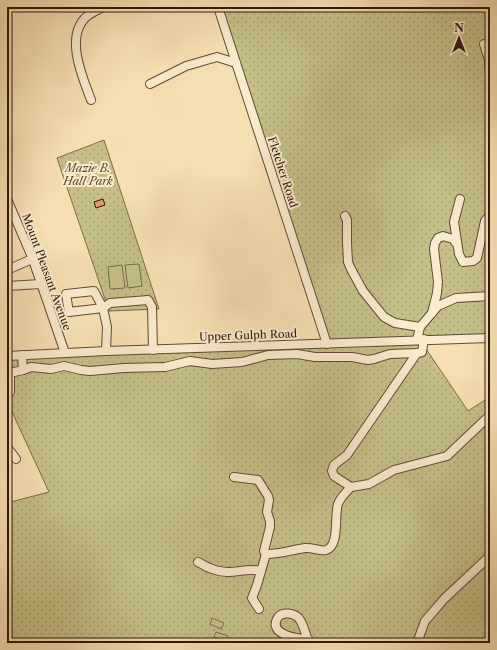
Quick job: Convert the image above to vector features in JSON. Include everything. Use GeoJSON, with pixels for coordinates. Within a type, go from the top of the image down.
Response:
{"type":"FeatureCollection","features":[{"type":"Feature","properties":{"kind":"street"},"geometry":{"type":"LineString","coordinates":[[91,100],[80,68],[75,45],[79,29],[84,18],[104,7]]}},
{"type":"Feature","properties":{"kind":"street","name":"Fletcher Road"},"geometry":{"type":"LineString","coordinates":[[218,7],[328,344]]}},
{"type":"Feature","properties":{"kind":"street"},"geometry":{"type":"LineString","coordinates":[[484,44],[489,60],[490,74]]}},
{"type":"Feature","properties":{"kind":"street"},"geometry":{"type":"LineString","coordinates":[[150,84],[186,66],[217,57],[236,63]]}},
{"type":"Feature","properties":{"kind":"street","name":"Mount Pleasant Avenue"},"geometry":{"type":"LineString","coordinates":[[7,199],[32,259],[65,353]]}},
{"type":"Feature","properties":{"kind":"street"},"geometry":{"type":"LineString","coordinates":[[460,199],[454,222],[456,243],[463,262],[473,261],[477,258],[485,221],[490,215]]}},
{"type":"Feature","properties":{"kind":"street"},"geometry":{"type":"LineString","coordinates":[[344,216],[347,220],[348,262],[363,290],[384,317],[395,323],[420,327]]}},
{"type":"Feature","properties":{"kind":"street"},"geometry":{"type":"LineString","coordinates":[[432,313],[438,282],[434,249],[435,243],[438,238],[443,236],[453,239],[456,243]]}},
{"type":"Feature","properties":{"kind":"street"},"geometry":{"type":"LineString","coordinates":[[7,270],[32,259]]}},
{"type":"Feature","properties":{"kind":"street"},"geometry":{"type":"LineString","coordinates":[[7,286],[41,284]]}},
{"type":"Feature","properties":{"kind":"street"},"geometry":{"type":"LineString","coordinates":[[106,351],[107,327],[103,308],[94,290],[66,294],[69,312],[103,308],[110,304],[148,300],[152,307],[153,350]]}},
{"type":"Feature","properties":{"kind":"street"},"geometry":{"type":"LineString","coordinates":[[10,392],[10,373],[31,367],[50,369],[64,366],[90,371],[165,367],[190,361],[212,364],[242,362],[268,355],[297,354],[315,357],[352,357],[368,360],[390,354],[422,352],[420,327],[438,306],[456,298],[490,296]]}},
{"type":"Feature","properties":{"kind":"street","name":"Upper Gulph Road"},"geometry":{"type":"LineString","coordinates":[[7,356],[106,351],[490,338]]}},
{"type":"Feature","properties":{"kind":"street"},"geometry":{"type":"LineString","coordinates":[[351,487],[334,476],[332,471],[334,466],[346,455],[417,353]]}},
{"type":"Feature","properties":{"kind":"street"},"geometry":{"type":"LineString","coordinates":[[22,355],[23,370]]}},
{"type":"Feature","properties":{"kind":"street"},"geometry":{"type":"LineString","coordinates":[[266,554],[279,554],[304,548],[324,550],[330,548],[333,544],[337,523],[336,512],[338,503],[351,487],[369,484],[394,470],[447,456],[486,419],[490,418]]}},
{"type":"Feature","properties":{"kind":"street"},"geometry":{"type":"LineString","coordinates":[[7,447],[16,459]]}},
{"type":"Feature","properties":{"kind":"street"},"geometry":{"type":"LineString","coordinates":[[234,477],[258,480],[269,500],[267,512],[270,521],[264,551],[266,554],[252,598],[259,609]]}},
{"type":"Feature","properties":{"kind":"street"},"geometry":{"type":"LineString","coordinates":[[417,643],[425,621],[444,599],[490,556]]}},
{"type":"Feature","properties":{"kind":"street"},"geometry":{"type":"LineString","coordinates":[[198,562],[206,567],[228,572],[250,569],[261,571]]}},
{"type":"Feature","properties":{"kind":"green space"},"geometry":{"type":"Polygon","coordinates":[[[218,7],[490,7],[490,338],[420,340],[468,411],[490,397],[490,643],[7,643],[7,503],[49,492],[7,401],[7,356],[327,343],[218,7]]]}},
{"type":"Feature","properties":{"kind":"green space","name":"Mazie B. Hall Park"},"geometry":{"type":"Polygon","coordinates":[[[104,140],[159,309],[109,311],[57,158],[104,140]]]}},
{"type":"Feature","properties":{"kind":"green space"},"geometry":{"type":"Polygon","coordinates":[[[139,264],[142,286],[128,288],[125,265],[139,264]]]}},
{"type":"Feature","properties":{"kind":"green space"},"geometry":{"type":"Polygon","coordinates":[[[122,265],[125,288],[110,289],[108,267],[122,265]]]}},
{"type":"Feature","properties":{"kind":"green space"},"geometry":{"type":"Polygon","coordinates":[[[212,618],[224,623],[221,629],[210,624],[212,618]]]}},
{"type":"Feature","properties":{"kind":"green space"},"geometry":{"type":"Polygon","coordinates":[[[216,632],[228,636],[225,641],[214,637],[216,632]]]}},
{"type":"Feature","properties":{"kind":"building"},"geometry":{"type":"Polygon","coordinates":[[[103,199],[105,205],[96,208],[94,202],[103,199]]]}}]}
